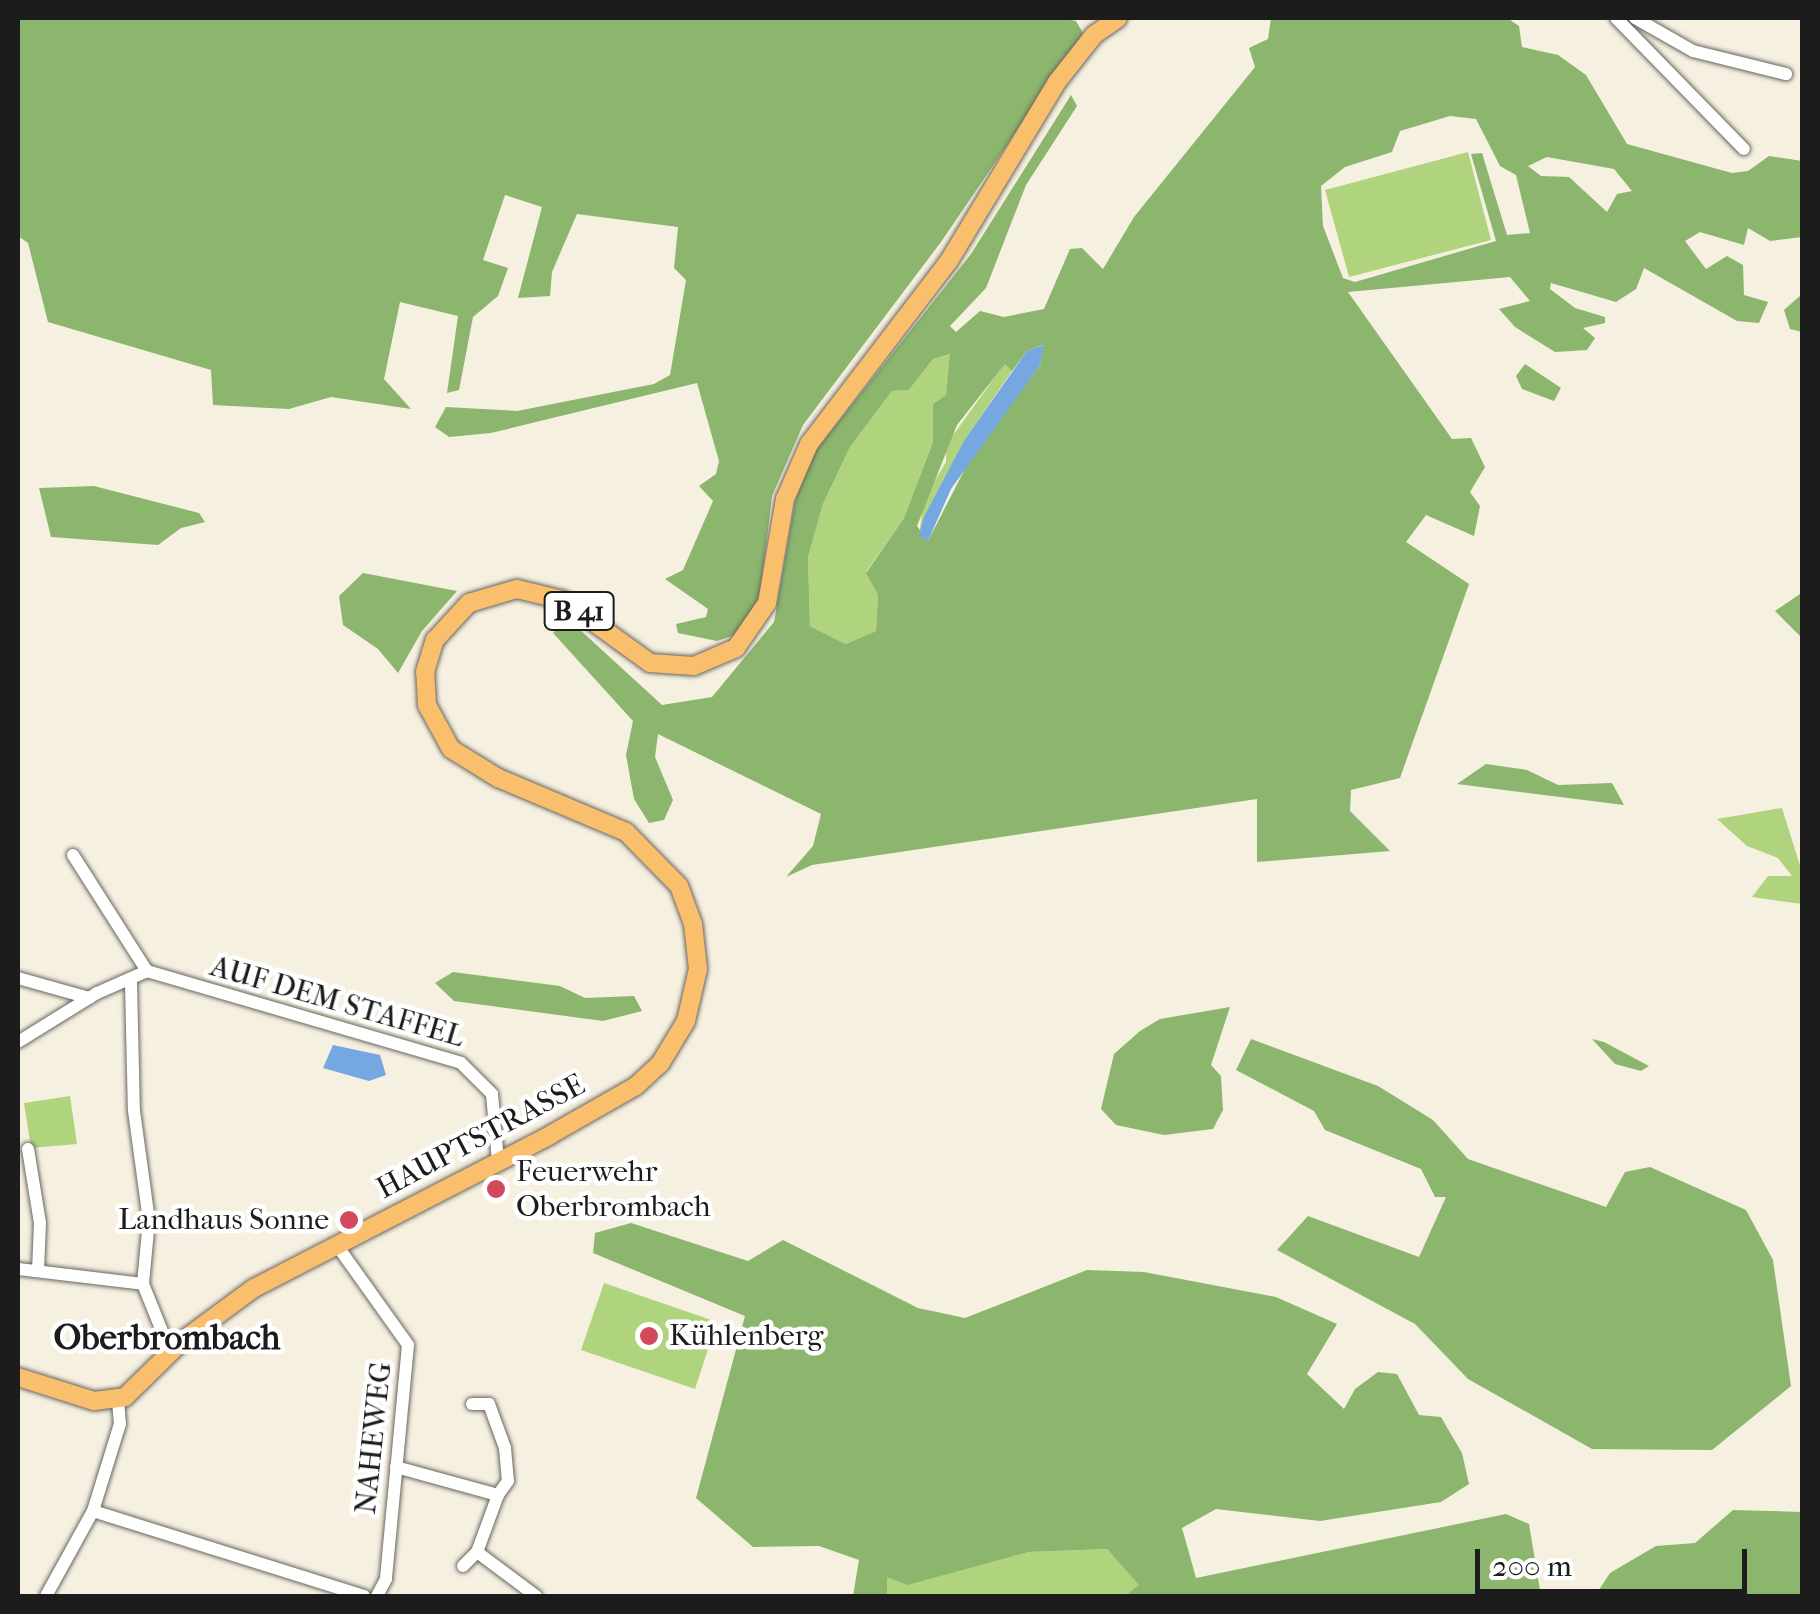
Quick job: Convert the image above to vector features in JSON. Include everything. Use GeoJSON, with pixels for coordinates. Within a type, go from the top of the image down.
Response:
{"type":"FeatureCollection","features":[{"type":"Feature","properties":{"kind":"main road","name":"B 41"},"geometry":{"type":"LineString","coordinates":[[1033,126],[1082,49],[1118,18]]}},
{"type":"Feature","properties":{"kind":"main road","name":"B 41"},"geometry":{"type":"LineString","coordinates":[[1033,126],[1104,40],[1134,18]]}},
{"type":"Feature","properties":{"kind":"main road","name":"HAUPTSTRASSE"},"geometry":{"type":"LineString","coordinates":[[118,1400],[170,1351],[254,1288],[498,1161],[648,1077],[680,1034],[696,985],[696,940],[668,870],[626,832],[498,778],[451,749],[427,705],[429,655],[456,613],[484,596],[517,589],[563,600],[650,662],[694,666],[736,648],[767,603],[785,499],[809,444],[942,272],[1033,126]]}},
{"type":"Feature","properties":{"kind":"main road"},"geometry":{"type":"LineString","coordinates":[[18,1377],[94,1401],[118,1400]]}},
{"type":"Feature","properties":{"kind":"street"},"geometry":{"type":"LineString","coordinates":[[1616,18],[1744,149]]}},
{"type":"Feature","properties":{"kind":"street"},"geometry":{"type":"LineString","coordinates":[[1635,18],[1693,51],[1786,74]]}},
{"type":"Feature","properties":{"kind":"street"},"geometry":{"type":"LineString","coordinates":[[18,1042],[89,998],[131,983],[148,971],[73,854]]}},
{"type":"Feature","properties":{"kind":"street","name":"AUF DEM STAFFEL"},"geometry":{"type":"LineString","coordinates":[[148,971],[461,1063],[492,1094],[498,1161]]}},
{"type":"Feature","properties":{"kind":"street"},"geometry":{"type":"LineString","coordinates":[[18,978],[89,998]]}},
{"type":"Feature","properties":{"kind":"street"},"geometry":{"type":"LineString","coordinates":[[131,983],[133,1094],[149,1220],[144,1284],[170,1351]]}},
{"type":"Feature","properties":{"kind":"street"},"geometry":{"type":"LineString","coordinates":[[28,1149],[40,1222],[38,1270]]}},
{"type":"Feature","properties":{"kind":"street","name":"NAHEWEG"},"geometry":{"type":"LineString","coordinates":[[336,1244],[408,1346],[386,1579],[377,1596]]}},
{"type":"Feature","properties":{"kind":"street"},"geometry":{"type":"LineString","coordinates":[[18,1269],[144,1284]]}},
{"type":"Feature","properties":{"kind":"street"},"geometry":{"type":"LineString","coordinates":[[49,1592],[93,1510],[120,1424],[118,1400]]}},
{"type":"Feature","properties":{"kind":"street"},"geometry":{"type":"LineString","coordinates":[[463,1566],[477,1552],[498,1495],[508,1481],[504,1448],[489,1404],[472,1404]]}},
{"type":"Feature","properties":{"kind":"street"},"geometry":{"type":"LineString","coordinates":[[396,1466],[498,1495]]}},
{"type":"Feature","properties":{"kind":"street"},"geometry":{"type":"LineString","coordinates":[[93,1510],[364,1596]]}},
{"type":"Feature","properties":{"kind":"street"},"geometry":{"type":"LineString","coordinates":[[477,1552],[536,1596]]}},
{"type":"Feature","properties":{"kind":"green space"},"geometry":{"type":"Polygon","coordinates":[[[18,18],[1061,18],[1076,21],[1083,33],[941,242],[803,425],[772,496],[759,605],[738,634],[717,641],[678,633],[676,624],[706,617],[708,609],[665,579],[683,570],[713,501],[699,486],[716,474],[719,461],[697,383],[491,433],[449,437],[435,427],[446,407],[517,411],[654,384],[670,375],[686,280],[674,268],[678,227],[577,214],[552,272],[550,296],[518,298],[542,207],[505,195],[483,260],[508,268],[498,296],[473,317],[459,390],[447,393],[458,316],[400,302],[384,379],[411,409],[331,397],[289,409],[213,405],[211,370],[48,322],[28,243],[18,236],[18,18]]]}},
{"type":"Feature","properties":{"kind":"green space"},"geometry":{"type":"Polygon","coordinates":[[[1271,18],[1507,18],[1519,26],[1522,47],[1558,55],[1586,75],[1627,144],[1732,173],[1748,171],[1769,156],[1802,161],[1802,237],[1770,241],[1748,228],[1744,245],[1700,232],[1685,241],[1706,269],[1727,256],[1743,265],[1744,295],[1768,302],[1759,323],[1737,321],[1644,268],[1636,289],[1616,302],[1551,283],[1550,289],[1575,308],[1605,317],[1605,323],[1583,328],[1595,338],[1587,350],[1555,352],[1515,327],[1499,309],[1530,301],[1510,277],[1348,292],[1452,439],[1471,438],[1485,467],[1470,492],[1480,506],[1474,536],[1426,515],[1406,542],[1469,584],[1400,778],[1351,790],[1350,811],[1390,851],[1257,862],[1257,799],[812,865],[786,877],[813,846],[821,814],[658,734],[655,757],[673,800],[664,820],[649,823],[634,799],[626,755],[633,721],[553,633],[566,617],[662,705],[712,697],[774,622],[795,501],[813,454],[971,254],[1071,95],[1077,106],[1026,185],[986,288],[950,326],[956,332],[980,311],[1004,317],[1044,309],[1070,249],[1082,248],[1103,269],[1134,217],[1255,67],[1249,48],[1268,39],[1271,18]],[[1450,116],[1400,131],[1392,152],[1345,167],[1321,186],[1323,226],[1343,278],[1355,282],[1496,241],[1471,154],[1482,153],[1507,235],[1530,233],[1516,175],[1500,166],[1476,119],[1450,116]],[[1547,157],[1528,166],[1541,176],[1569,177],[1607,212],[1617,194],[1632,191],[1614,169],[1547,157]],[[1043,345],[1027,351],[1012,371],[1005,364],[957,425],[917,526],[928,541],[970,459],[1040,365],[1043,345]],[[950,354],[933,359],[909,390],[892,391],[850,447],[823,504],[808,557],[810,626],[846,644],[876,631],[878,595],[866,573],[904,518],[933,442],[933,404],[946,395],[950,354]]]}},
{"type":"Feature","properties":{"kind":"green space"},"geometry":{"type":"Polygon","coordinates":[[[1468,152],[1491,240],[1349,277],[1325,190],[1468,152]]]}},
{"type":"Feature","properties":{"kind":"green space"},"geometry":{"type":"Polygon","coordinates":[[[1802,294],[1802,332],[1790,329],[1784,310],[1802,294]]]}},
{"type":"Feature","properties":{"kind":"green space"},"geometry":{"type":"Polygon","coordinates":[[[951,354],[946,395],[933,404],[933,442],[904,518],[866,572],[878,595],[876,631],[846,644],[810,626],[808,557],[823,504],[850,447],[892,391],[909,390],[933,359],[951,354]]]}},
{"type":"Feature","properties":{"kind":"green space"},"geometry":{"type":"Polygon","coordinates":[[[1005,363],[1012,371],[965,439],[919,535],[924,499],[946,462],[946,445],[1005,363]]]}},
{"type":"Feature","properties":{"kind":"green space"},"geometry":{"type":"Polygon","coordinates":[[[1525,364],[1561,388],[1554,401],[1522,389],[1516,376],[1525,364]]]}},
{"type":"Feature","properties":{"kind":"green space"},"geometry":{"type":"Polygon","coordinates":[[[94,486],[199,513],[205,522],[181,528],[158,545],[51,537],[39,488],[94,486]]]}},
{"type":"Feature","properties":{"kind":"green space"},"geometry":{"type":"Polygon","coordinates":[[[363,573],[457,591],[422,631],[398,673],[378,649],[343,625],[339,596],[363,573]]]}},
{"type":"Feature","properties":{"kind":"green space"},"geometry":{"type":"Polygon","coordinates":[[[1802,596],[1802,638],[1775,611],[1802,596]]]}},
{"type":"Feature","properties":{"kind":"green space"},"geometry":{"type":"Polygon","coordinates":[[[1486,764],[1527,770],[1558,785],[1612,783],[1624,805],[1457,784],[1486,764]]]}},
{"type":"Feature","properties":{"kind":"green space"},"geometry":{"type":"Polygon","coordinates":[[[1782,808],[1802,872],[1802,904],[1752,897],[1768,876],[1792,876],[1778,858],[1747,846],[1717,819],[1782,808]]]}},
{"type":"Feature","properties":{"kind":"green space"},"geometry":{"type":"Polygon","coordinates":[[[453,972],[560,986],[585,998],[634,996],[642,1011],[603,1021],[454,1001],[435,983],[453,972]]]}},
{"type":"Feature","properties":{"kind":"green space"},"geometry":{"type":"Polygon","coordinates":[[[1230,1007],[1211,1065],[1221,1076],[1223,1110],[1213,1129],[1164,1135],[1116,1125],[1101,1109],[1114,1054],[1140,1031],[1160,1019],[1230,1007]]]}},
{"type":"Feature","properties":{"kind":"green space"},"geometry":{"type":"Polygon","coordinates":[[[1251,1039],[1378,1086],[1433,1120],[1468,1159],[1606,1207],[1625,1172],[1650,1167],[1746,1210],[1773,1260],[1791,1386],[1712,1450],[1592,1449],[1468,1379],[1415,1324],[1277,1250],[1308,1216],[1419,1257],[1446,1197],[1435,1197],[1421,1169],[1325,1130],[1314,1111],[1236,1070],[1251,1039]]]}},
{"type":"Feature","properties":{"kind":"green space"},"geometry":{"type":"Polygon","coordinates":[[[1592,1039],[1649,1066],[1641,1071],[1615,1064],[1592,1039]]]}},
{"type":"Feature","properties":{"kind":"green space"},"geometry":{"type":"Polygon","coordinates":[[[70,1096],[77,1144],[31,1148],[24,1103],[70,1096]]]}},
{"type":"Feature","properties":{"kind":"green space"},"geometry":{"type":"Polygon","coordinates":[[[631,1223],[748,1261],[783,1240],[918,1308],[965,1318],[1087,1270],[1144,1272],[1276,1297],[1337,1324],[1307,1374],[1344,1409],[1355,1389],[1378,1372],[1397,1374],[1419,1415],[1441,1417],[1462,1453],[1469,1484],[1441,1502],[1320,1521],[1216,1509],[1182,1528],[1196,1578],[1506,1514],[1529,1524],[1541,1596],[1125,1596],[1139,1585],[1107,1549],[1029,1552],[907,1585],[887,1577],[887,1596],[853,1596],[859,1560],[819,1546],[753,1547],[696,1498],[745,1316],[593,1253],[595,1233],[631,1223]]]}},
{"type":"Feature","properties":{"kind":"green space","name":"Kühlenberg"},"geometry":{"type":"Polygon","coordinates":[[[604,1283],[717,1322],[695,1389],[581,1350],[604,1283]]]}},
{"type":"Feature","properties":{"kind":"green space"},"geometry":{"type":"Polygon","coordinates":[[[1733,1510],[1802,1512],[1802,1596],[1595,1596],[1610,1573],[1656,1546],[1695,1543],[1733,1510]]]}},
{"type":"Feature","properties":{"kind":"green space"},"geometry":{"type":"Polygon","coordinates":[[[1107,1549],[1140,1585],[1125,1596],[887,1596],[887,1576],[907,1584],[1029,1552],[1107,1549]]]}},
{"type":"Feature","properties":{"kind":"water"},"geometry":{"type":"Polygon","coordinates":[[[1044,345],[1040,365],[951,489],[928,541],[919,535],[924,517],[965,439],[1027,351],[1044,345]]]}},
{"type":"Feature","properties":{"kind":"water"},"geometry":{"type":"Polygon","coordinates":[[[333,1045],[380,1055],[386,1075],[369,1081],[323,1068],[333,1045]]]}},
{"type":"Feature","properties":{"kind":"place","name":"Feuerwehr Oberbrombach"},"geometry":{"type":"Point","coordinates":[496,1189]}},
{"type":"Feature","properties":{"kind":"place","name":"Landhaus Sonne"},"geometry":{"type":"Point","coordinates":[349,1220]}},
{"type":"Feature","properties":{"kind":"place","name":"Kühlenberg"},"geometry":{"type":"Point","coordinates":[649,1336]}},
{"type":"Feature","properties":{"kind":"district","name":"Oberbrombach"},"geometry":{"type":"Point","coordinates":[167,1338]}}]}
